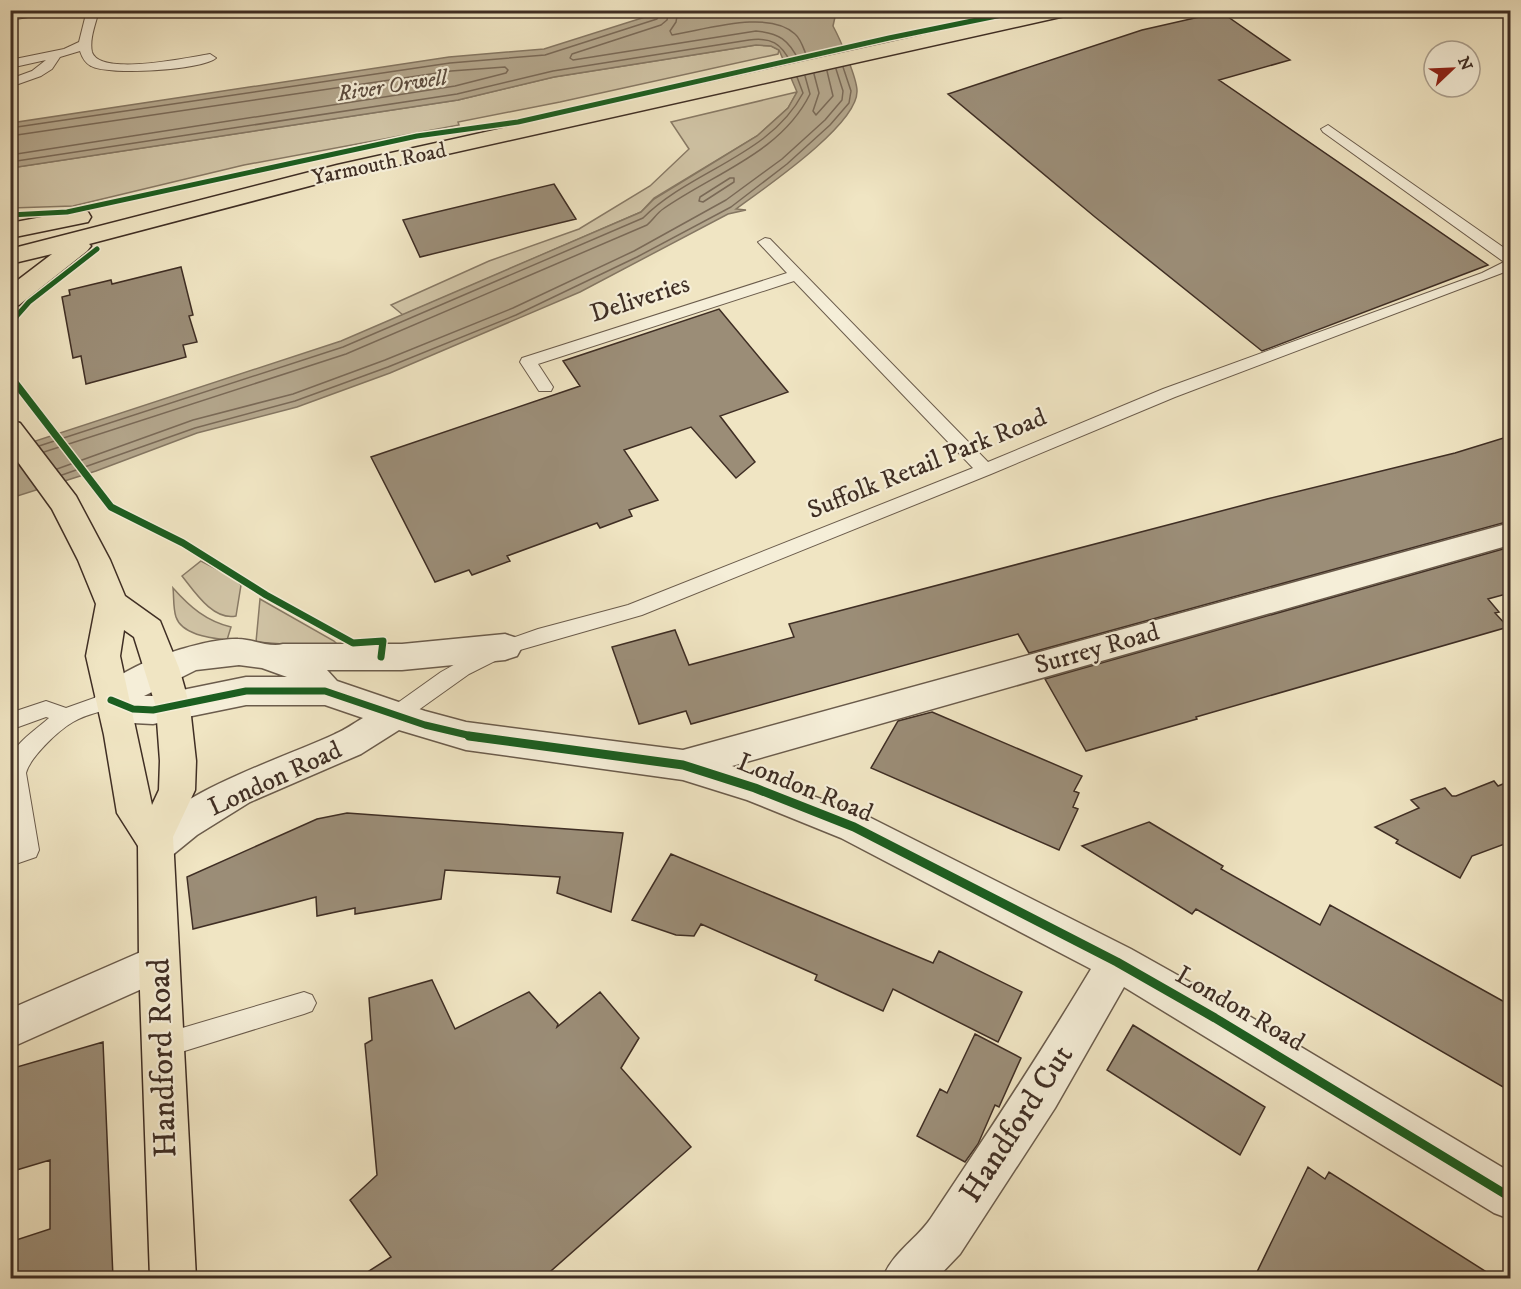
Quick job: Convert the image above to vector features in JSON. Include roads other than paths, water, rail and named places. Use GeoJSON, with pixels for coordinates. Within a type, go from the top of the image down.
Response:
{"type":"FeatureCollection","features":[{"type":"Feature","properties":{"kind":"main road","name":"Yarmouth Road"},"geometry":{"type":"LineString","coordinates":[[10,257],[337,172],[522,133],[1065,10]]}},
{"type":"Feature","properties":{"kind":"main road"},"geometry":{"type":"LineString","coordinates":[[10,231],[301,169],[337,172]]}},
{"type":"Feature","properties":{"kind":"main road"},"geometry":{"type":"LineString","coordinates":[[10,299],[94,234]]}},
{"type":"Feature","properties":{"kind":"main road"},"geometry":{"type":"LineString","coordinates":[[13,432],[56,491],[94,560],[112,604],[103,657],[111,700],[121,735],[135,813],[156,842]]}},
{"type":"Feature","properties":{"kind":"main road"},"geometry":{"type":"LineString","coordinates":[[112,604],[148,630],[162,668]]}},
{"type":"Feature","properties":{"kind":"main road","name":"Handford Road"},"geometry":{"type":"LineString","coordinates":[[162,668],[172,707],[178,761],[177,790],[156,842],[162,1046],[173,1278]]}},
{"type":"Feature","properties":{"kind":"street","name":"Surrey Road"},"geometry":{"type":"LineString","coordinates":[[683,765],[1510,534]]}},
{"type":"Feature","properties":{"kind":"street"},"geometry":{"type":"LineString","coordinates":[[272,657],[402,657],[505,647]]}},
{"type":"Feature","properties":{"kind":"street","name":"London Road"},"geometry":{"type":"LineString","coordinates":[[111,700],[162,668],[197,656],[240,651],[262,653],[312,673],[325,691]]}},
{"type":"Feature","properties":{"kind":"street","name":"London Road"},"geometry":{"type":"LineString","coordinates":[[111,700],[133,709],[153,710],[246,691],[325,691],[466,736],[683,765],[755,788],[854,827],[1117,962],[1215,1018],[1510,1197]]}},
{"type":"Feature","properties":{"kind":"street","name":"London Road"},"geometry":{"type":"LineString","coordinates":[[156,842],[237,791],[349,744],[396,715]]}},
{"type":"Feature","properties":{"kind":"street"},"geometry":{"type":"LineString","coordinates":[[10,1029],[159,962]]}},
{"type":"Feature","properties":{"kind":"street","name":"Handford Cut"},"geometry":{"type":"LineString","coordinates":[[906,1278],[944,1238],[1040,1093],[1117,962]]}},
{"type":"Feature","properties":{"kind":"lane"},"geometry":{"type":"LineString","coordinates":[[10,16],[46,10]]}},
{"type":"Feature","properties":{"kind":"lane"},"geometry":{"type":"LineString","coordinates":[[93,10],[86,44],[88,58],[96,65],[115,68],[142,67],[210,58]]}},
{"type":"Feature","properties":{"kind":"lane"},"geometry":{"type":"LineString","coordinates":[[10,64],[68,52],[86,44]]}},
{"type":"Feature","properties":{"kind":"lane"},"geometry":{"type":"LineString","coordinates":[[10,83],[39,73],[51,64],[55,55]]}},
{"type":"Feature","properties":{"kind":"lane"},"geometry":{"type":"LineString","coordinates":[[1328,129],[1510,259]]}},
{"type":"Feature","properties":{"kind":"lane"},"geometry":{"type":"LineString","coordinates":[[765,242],[985,470]]}},
{"type":"Feature","properties":{"kind":"lane","name":"Suffolk Retail Park Road"},"geometry":{"type":"LineString","coordinates":[[396,715],[437,683],[505,647],[608,620],[635,610],[985,470],[1190,384],[1487,276],[1510,265]]}},
{"type":"Feature","properties":{"kind":"lane","name":"Deliveries"},"geometry":{"type":"LineString","coordinates":[[545,387],[528,363],[797,275]]}},
{"type":"Feature","properties":{"kind":"lane"},"geometry":{"type":"LineString","coordinates":[[10,857],[28,850],[15,773],[16,766],[29,748],[66,716],[111,700]]}},
{"type":"Feature","properties":{"kind":"lane"},"geometry":{"type":"LineString","coordinates":[[10,722],[46,709],[66,716]]}},
{"type":"Feature","properties":{"kind":"lane"},"geometry":{"type":"LineString","coordinates":[[162,1046],[304,1003]]}},
{"type":"Feature","properties":{"kind":"water","name":"River Orwell"},"geometry":{"type":"Polygon","coordinates":[[[664,11],[842,11],[835,17],[833,26],[854,77],[857,91],[853,105],[842,121],[807,155],[736,209],[746,210],[728,214],[580,292],[390,373],[297,407],[197,433],[96,471],[11,498],[11,449],[341,341],[641,212],[654,199],[757,136],[788,108],[797,92],[779,50],[771,46],[756,45],[554,77],[458,100],[11,168],[11,123],[449,57],[544,49],[664,11]]]}}]}
